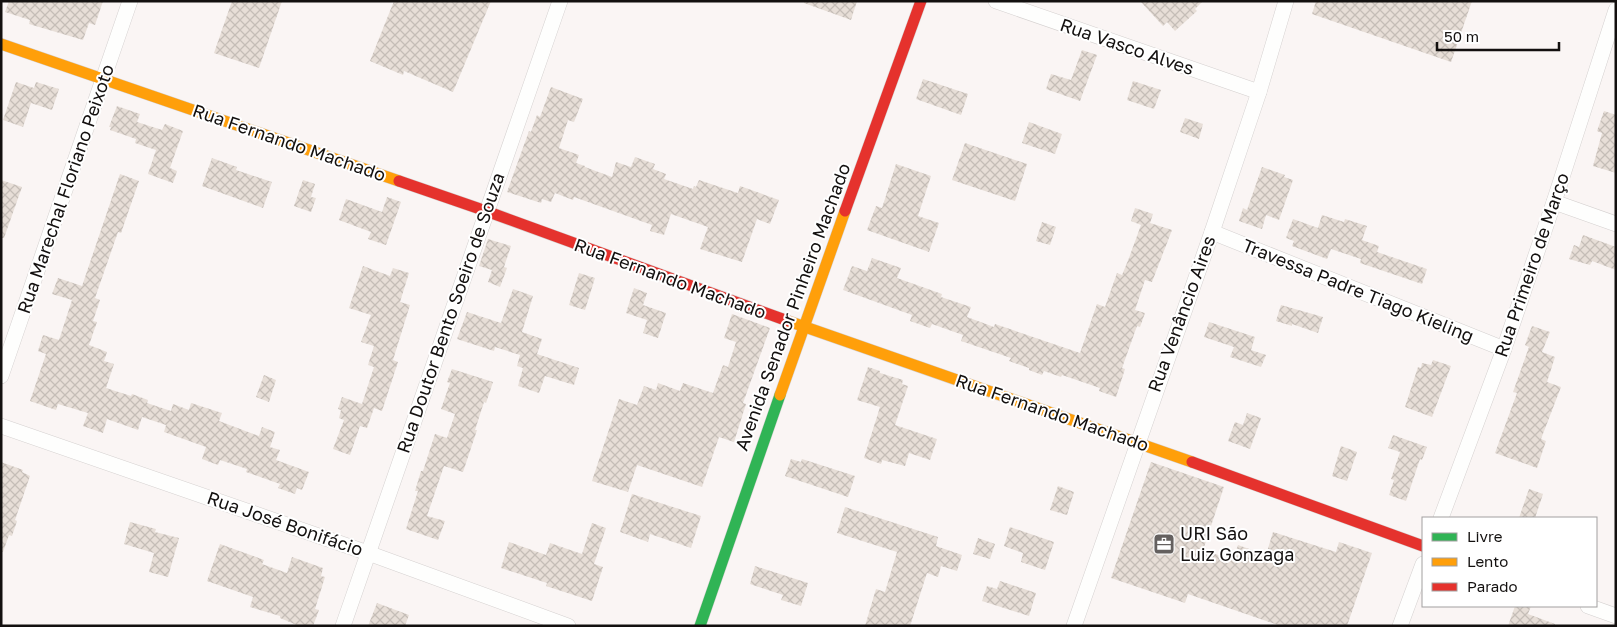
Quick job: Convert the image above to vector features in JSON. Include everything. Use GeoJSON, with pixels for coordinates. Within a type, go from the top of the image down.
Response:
{"type":"FeatureCollection","features":[{"type":"Feature","properties":{"kind":"street","name":"Rua Marechal Floriano Peixoto"},"geometry":{"type":"LineString","coordinates":[[1,376],[130,1]]}},
{"type":"Feature","properties":{"kind":"street","name":"Rua Doutor Bento Soeiro de Souza"},"geometry":{"type":"LineString","coordinates":[[343,626],[560,1]]}},
{"type":"Feature","properties":{"kind":"street","name":"Avenida Senador Pinheiro Machado"},"geometry":{"type":"LineString","coordinates":[[700,626],[804,327],[921,1]]}},
{"type":"Feature","properties":{"kind":"street","name":"Rua Vasco Alves"},"geometry":{"type":"LineString","coordinates":[[996,1],[1259,92]]}},
{"type":"Feature","properties":{"kind":"street","name":"Rua Venâncio Aires"},"geometry":{"type":"LineString","coordinates":[[1074,626],[1212,232],[1259,92],[1286,1]]}},
{"type":"Feature","properties":{"kind":"street","name":"Rua Primeiro de Março"},"geometry":{"type":"LineString","coordinates":[[1440,517],[1504,349],[1616,10]]}},
{"type":"Feature","properties":{"kind":"street","name":"Rua Fernando Machado"},"geometry":{"type":"LineString","coordinates":[[1,44],[486,211],[804,327],[1137,442],[1422,546]]}},
{"type":"Feature","properties":{"kind":"street"},"geometry":{"type":"LineString","coordinates":[[1554,202],[1616,224]]}},
{"type":"Feature","properties":{"kind":"street","name":"Travessa Padre Tiago Kieling"},"geometry":{"type":"LineString","coordinates":[[1212,232],[1504,349]]}},
{"type":"Feature","properties":{"kind":"street","name":"Rua José Bonifácio"},"geometry":{"type":"LineString","coordinates":[[1,426],[368,553],[568,626]]}},
{"type":"Feature","properties":{"kind":"street"},"geometry":{"type":"LineString","coordinates":[[1400,626],[1422,567]]}},
{"type":"Feature","properties":{"kind":"street"},"geometry":{"type":"LineString","coordinates":[[1591,607],[1616,616]]}},
{"type":"Feature","properties":{"kind":"building"},"geometry":{"type":"Polygon","coordinates":[[[9,1],[103,1],[95,25],[89,23],[83,40],[29,24],[30,20],[5,12],[9,1]]]}},
{"type":"Feature","properties":{"kind":"building"},"geometry":{"type":"Polygon","coordinates":[[[232,1],[282,1],[259,68],[214,53],[232,1]]]}},
{"type":"Feature","properties":{"kind":"building"},"geometry":{"type":"Polygon","coordinates":[[[394,1],[491,1],[453,92],[404,71],[403,75],[370,61],[394,1]]]}},
{"type":"Feature","properties":{"kind":"building"},"geometry":{"type":"Polygon","coordinates":[[[804,1],[857,1],[851,20],[804,3],[804,1]]]}},
{"type":"Feature","properties":{"kind":"building"},"geometry":{"type":"Polygon","coordinates":[[[1140,1],[1203,1],[1195,9],[1197,11],[1175,31],[1167,22],[1163,26],[1140,1]]]}},
{"type":"Feature","properties":{"kind":"building"},"geometry":{"type":"Polygon","coordinates":[[[1316,1],[1472,1],[1451,62],[1312,14],[1316,1]]]}},
{"type":"Feature","properties":{"kind":"building"},"geometry":{"type":"Polygon","coordinates":[[[1082,50],[1097,55],[1080,101],[1046,89],[1051,74],[1071,80],[1082,50]]]}},
{"type":"Feature","properties":{"kind":"building"},"geometry":{"type":"Polygon","coordinates":[[[923,79],[968,94],[961,115],[916,99],[923,79]]]}},
{"type":"Feature","properties":{"kind":"building"},"geometry":{"type":"Polygon","coordinates":[[[1133,81],[1161,90],[1154,109],[1127,100],[1133,81]]]}},
{"type":"Feature","properties":{"kind":"building"},"geometry":{"type":"Polygon","coordinates":[[[16,82],[34,88],[36,82],[59,89],[52,110],[31,103],[23,127],[3,120],[16,82]]]}},
{"type":"Feature","properties":{"kind":"building"},"geometry":{"type":"Polygon","coordinates":[[[551,87],[583,99],[574,122],[568,120],[559,148],[579,155],[576,163],[612,177],[616,162],[631,167],[635,157],[655,164],[653,169],[666,174],[664,179],[693,189],[699,180],[738,193],[740,186],[779,200],[770,224],[757,219],[742,262],[700,249],[708,227],[671,214],[664,235],[650,231],[652,225],[574,197],[573,200],[555,193],[551,202],[542,199],[541,203],[507,192],[529,131],[531,132],[537,115],[540,117],[551,87]]]}},
{"type":"Feature","properties":{"kind":"building"},"geometry":{"type":"Polygon","coordinates":[[[117,106],[140,114],[137,122],[162,130],[165,124],[183,131],[170,168],[177,171],[173,183],[148,174],[156,150],[135,143],[136,139],[110,130],[111,127],[109,127],[117,106]]]}},
{"type":"Feature","properties":{"kind":"building"},"geometry":{"type":"Polygon","coordinates":[[[1604,111],[1616,115],[1616,173],[1593,166],[1602,133],[1597,131],[1604,111]]]}},
{"type":"Feature","properties":{"kind":"building"},"geometry":{"type":"Polygon","coordinates":[[[1185,118],[1203,124],[1199,139],[1180,132],[1185,118]]]}},
{"type":"Feature","properties":{"kind":"building"},"geometry":{"type":"Polygon","coordinates":[[[1029,122],[1062,134],[1055,154],[1022,143],[1029,122]]]}},
{"type":"Feature","properties":{"kind":"building"},"geometry":{"type":"Polygon","coordinates":[[[965,143],[1027,164],[1015,201],[952,180],[965,143]]]}},
{"type":"Feature","properties":{"kind":"building"},"geometry":{"type":"Polygon","coordinates":[[[212,158],[237,167],[236,170],[272,182],[263,208],[202,186],[212,158]]]}},
{"type":"Feature","properties":{"kind":"building"},"geometry":{"type":"Polygon","coordinates":[[[896,164],[931,176],[918,216],[939,223],[929,252],[867,230],[876,206],[882,208],[896,164]]]}},
{"type":"Feature","properties":{"kind":"building"},"geometry":{"type":"Polygon","coordinates":[[[1262,167],[1285,175],[1284,177],[1293,180],[1279,220],[1266,215],[1262,229],[1239,221],[1243,208],[1247,210],[1262,167]]]}},
{"type":"Feature","properties":{"kind":"building"},"geometry":{"type":"Polygon","coordinates":[[[120,174],[139,181],[121,233],[118,232],[95,298],[100,300],[93,321],[97,322],[89,345],[107,352],[104,361],[114,364],[106,388],[131,396],[132,394],[148,400],[147,403],[171,411],[173,404],[189,410],[191,403],[222,413],[219,421],[259,436],[262,427],[275,432],[270,447],[280,450],[276,460],[309,472],[302,490],[297,488],[295,494],[278,488],[280,484],[246,472],[247,469],[220,460],[218,465],[202,459],[206,447],[164,432],[166,425],[142,417],[138,430],[107,419],[103,433],[83,426],[88,413],[58,404],[56,410],[30,401],[46,354],[38,351],[43,335],[59,340],[72,300],[52,294],[58,278],[82,286],[120,174]]]}},
{"type":"Feature","properties":{"kind":"building"},"geometry":{"type":"Polygon","coordinates":[[[1,180],[22,187],[4,238],[1,238],[1,180]]]}},
{"type":"Feature","properties":{"kind":"building"},"geometry":{"type":"Polygon","coordinates":[[[303,180],[315,184],[311,197],[316,198],[311,212],[294,206],[303,180]]]}},
{"type":"Feature","properties":{"kind":"building"},"geometry":{"type":"Polygon","coordinates":[[[387,197],[401,202],[386,245],[368,239],[371,232],[339,220],[346,199],[382,212],[387,197]]]}},
{"type":"Feature","properties":{"kind":"building"},"geometry":{"type":"Polygon","coordinates":[[[1135,208],[1153,214],[1150,223],[1172,230],[1152,282],[1145,280],[1135,310],[1145,313],[1140,327],[1137,326],[1122,368],[1125,369],[1116,397],[1099,391],[1100,388],[1062,375],[1061,377],[1044,371],[1042,375],[1029,370],[1029,368],[1009,361],[1011,358],[961,341],[963,335],[932,324],[930,328],[910,321],[912,315],[843,290],[852,266],[867,271],[872,258],[901,268],[897,278],[942,294],[941,297],[971,307],[967,317],[994,327],[995,324],[1080,353],[1097,304],[1105,307],[1117,273],[1122,275],[1129,258],[1141,225],[1131,221],[1135,208]]]}},
{"type":"Feature","properties":{"kind":"building"},"geometry":{"type":"Polygon","coordinates":[[[1322,215],[1344,222],[1345,219],[1367,226],[1362,240],[1379,246],[1377,252],[1427,269],[1422,284],[1360,263],[1361,259],[1331,249],[1327,259],[1292,246],[1294,241],[1286,238],[1293,219],[1318,228],[1322,215]]]}},
{"type":"Feature","properties":{"kind":"building"},"geometry":{"type":"Polygon","coordinates":[[[1042,222],[1056,227],[1050,245],[1036,241],[1042,222]]]}},
{"type":"Feature","properties":{"kind":"building"},"geometry":{"type":"Polygon","coordinates":[[[1583,235],[1616,247],[1616,270],[1592,261],[1590,265],[1569,259],[1574,245],[1579,247],[1583,235]]]}},
{"type":"Feature","properties":{"kind":"building"},"geometry":{"type":"Polygon","coordinates":[[[488,239],[511,246],[504,267],[507,268],[500,287],[488,282],[492,270],[479,266],[488,239]]]}},
{"type":"Feature","properties":{"kind":"building"},"geometry":{"type":"Polygon","coordinates":[[[363,266],[390,276],[393,268],[409,273],[400,302],[410,305],[393,360],[398,362],[382,411],[374,408],[367,428],[360,426],[350,455],[333,449],[344,420],[339,418],[341,410],[338,409],[342,397],[362,404],[374,367],[368,365],[374,346],[361,342],[371,315],[349,308],[363,266]]]}},
{"type":"Feature","properties":{"kind":"building"},"geometry":{"type":"Polygon","coordinates":[[[579,273],[595,278],[585,310],[569,305],[579,273]]]}},
{"type":"Feature","properties":{"kind":"building"},"geometry":{"type":"Polygon","coordinates":[[[634,288],[647,293],[643,305],[666,313],[658,338],[643,333],[647,320],[626,313],[634,288]]]}},
{"type":"Feature","properties":{"kind":"building"},"geometry":{"type":"Polygon","coordinates":[[[513,289],[533,296],[522,332],[542,339],[537,354],[579,368],[574,385],[545,376],[539,393],[518,386],[523,368],[517,366],[520,355],[495,347],[494,351],[457,339],[467,312],[501,323],[513,289]]]}},
{"type":"Feature","properties":{"kind":"building"},"geometry":{"type":"Polygon","coordinates":[[[1281,305],[1323,317],[1318,333],[1292,324],[1292,326],[1276,321],[1281,305]]]}},
{"type":"Feature","properties":{"kind":"building"},"geometry":{"type":"Polygon","coordinates":[[[732,314],[770,328],[743,403],[746,404],[734,442],[719,437],[702,487],[637,465],[628,492],[592,481],[619,399],[637,405],[644,386],[656,390],[658,383],[680,391],[683,383],[713,393],[723,365],[728,367],[736,342],[724,338],[732,314]]]}},
{"type":"Feature","properties":{"kind":"building"},"geometry":{"type":"Polygon","coordinates":[[[1209,322],[1255,337],[1251,350],[1266,355],[1261,367],[1230,357],[1234,347],[1204,337],[1209,322]]]}},
{"type":"Feature","properties":{"kind":"building"},"geometry":{"type":"Polygon","coordinates":[[[1532,326],[1550,332],[1542,352],[1555,357],[1547,382],[1561,387],[1541,439],[1546,441],[1537,468],[1495,453],[1517,393],[1513,392],[1529,347],[1525,345],[1532,326]]]}},
{"type":"Feature","properties":{"kind":"building"},"geometry":{"type":"Polygon","coordinates":[[[1433,360],[1451,366],[1432,417],[1405,407],[1418,367],[1421,368],[1422,363],[1431,365],[1433,360]]]}},
{"type":"Feature","properties":{"kind":"building"},"geometry":{"type":"Polygon","coordinates":[[[868,367],[903,380],[902,384],[908,386],[895,425],[937,439],[930,460],[909,453],[905,466],[882,460],[881,464],[864,458],[880,407],[857,400],[868,367]]]}},
{"type":"Feature","properties":{"kind":"building"},"geometry":{"type":"Polygon","coordinates":[[[452,369],[493,382],[486,403],[484,402],[463,472],[444,466],[427,516],[445,521],[438,540],[406,529],[418,491],[415,491],[421,471],[423,471],[435,434],[447,438],[455,414],[441,409],[450,383],[447,382],[452,369]]]}},
{"type":"Feature","properties":{"kind":"building"},"geometry":{"type":"Polygon","coordinates":[[[264,375],[276,380],[269,402],[256,397],[264,375]]]}},
{"type":"Feature","properties":{"kind":"building"},"geometry":{"type":"Polygon","coordinates":[[[1247,413],[1261,418],[1250,449],[1228,441],[1235,422],[1243,425],[1247,413]]]}},
{"type":"Feature","properties":{"kind":"building"},"geometry":{"type":"Polygon","coordinates":[[[1393,435],[1427,447],[1422,460],[1420,459],[1406,501],[1389,495],[1394,480],[1391,479],[1400,452],[1388,448],[1393,435]]]}},
{"type":"Feature","properties":{"kind":"building"},"geometry":{"type":"Polygon","coordinates":[[[1341,446],[1357,452],[1347,481],[1332,476],[1341,446]]]}},
{"type":"Feature","properties":{"kind":"building"},"geometry":{"type":"Polygon","coordinates":[[[791,459],[801,462],[802,459],[855,476],[848,497],[785,476],[791,459]]]}},
{"type":"Feature","properties":{"kind":"building"},"geometry":{"type":"Polygon","coordinates":[[[1,462],[23,470],[22,472],[30,476],[15,520],[17,521],[12,536],[9,535],[3,552],[1,552],[1,462]]]}},
{"type":"Feature","properties":{"kind":"building","name":"URI São Luiz Gonzaga"},"geometry":{"type":"Polygon","coordinates":[[[1151,462],[1224,487],[1203,550],[1233,560],[1238,545],[1266,555],[1273,532],[1336,552],[1339,542],[1372,553],[1347,626],[1281,626],[1188,594],[1185,603],[1111,578],[1151,462]]]}},
{"type":"Feature","properties":{"kind":"building"},"geometry":{"type":"Polygon","coordinates":[[[1058,486],[1074,492],[1067,515],[1050,510],[1058,486]]]}},
{"type":"Feature","properties":{"kind":"building"},"geometry":{"type":"Polygon","coordinates":[[[1529,489],[1543,494],[1535,517],[1519,517],[1529,489]]]}},
{"type":"Feature","properties":{"kind":"building"},"geometry":{"type":"Polygon","coordinates":[[[632,494],[701,516],[691,548],[650,534],[648,542],[620,532],[632,494]]]}},
{"type":"Feature","properties":{"kind":"building"},"geometry":{"type":"Polygon","coordinates":[[[845,507],[938,537],[936,546],[962,555],[957,571],[941,566],[938,577],[927,573],[910,626],[865,626],[876,589],[885,592],[897,552],[837,533],[845,507]]]}},
{"type":"Feature","properties":{"kind":"building"},"geometry":{"type":"Polygon","coordinates":[[[130,522],[156,529],[155,532],[179,538],[168,577],[149,572],[154,553],[124,544],[130,522]]]}},
{"type":"Feature","properties":{"kind":"building"},"geometry":{"type":"Polygon","coordinates":[[[592,523],[606,528],[594,564],[603,567],[592,601],[546,586],[547,583],[501,568],[509,542],[546,555],[550,543],[582,554],[592,523]]]}},
{"type":"Feature","properties":{"kind":"building"},"geometry":{"type":"Polygon","coordinates":[[[1010,527],[1054,542],[1045,570],[1021,562],[1023,553],[1004,546],[1010,527]]]}},
{"type":"Feature","properties":{"kind":"building"},"geometry":{"type":"Polygon","coordinates":[[[978,538],[995,544],[990,559],[973,554],[978,538]]]}},
{"type":"Feature","properties":{"kind":"building"},"geometry":{"type":"Polygon","coordinates":[[[220,544],[264,560],[262,564],[287,573],[292,557],[323,568],[321,576],[325,577],[315,609],[319,610],[313,626],[299,626],[280,618],[280,616],[250,607],[253,597],[207,581],[220,544]]]}},
{"type":"Feature","properties":{"kind":"building"},"geometry":{"type":"Polygon","coordinates":[[[755,566],[808,583],[801,606],[781,600],[783,595],[750,584],[755,566]]]}},
{"type":"Feature","properties":{"kind":"building"},"geometry":{"type":"Polygon","coordinates":[[[1000,581],[1036,593],[1029,616],[982,601],[987,586],[997,589],[1000,581]]]}},
{"type":"Feature","properties":{"kind":"building"},"geometry":{"type":"Polygon","coordinates":[[[377,603],[409,615],[405,626],[368,626],[377,603]]]}},
{"type":"Feature","properties":{"kind":"building"},"geometry":{"type":"Polygon","coordinates":[[[1515,607],[1531,607],[1528,614],[1555,624],[1555,626],[1508,626],[1515,607]]]}},
{"type":"Feature","properties":{"kind":"traffic: fast"},"geometry":{"type":"LineString","coordinates":[[700,626],[780,395]]}},
{"type":"Feature","properties":{"kind":"traffic: slow"},"geometry":{"type":"LineString","coordinates":[[1,44],[399,181]]}},
{"type":"Feature","properties":{"kind":"traffic: slow"},"geometry":{"type":"LineString","coordinates":[[780,395],[845,211]]}},
{"type":"Feature","properties":{"kind":"traffic: slow"},"geometry":{"type":"LineString","coordinates":[[788,321],[1192,462]]}},
{"type":"Feature","properties":{"kind":"traffic: jam"},"geometry":{"type":"LineString","coordinates":[[845,211],[921,1]]}},
{"type":"Feature","properties":{"kind":"traffic: jam"},"geometry":{"type":"LineString","coordinates":[[399,181],[788,321]]}},
{"type":"Feature","properties":{"kind":"traffic: jam"},"geometry":{"type":"LineString","coordinates":[[1192,462],[1422,546]]}},
{"type":"Feature","properties":{"kind":"place","name":"URI São Luiz Gonzaga"},"geometry":{"type":"Point","coordinates":[1164,544]}}]}
